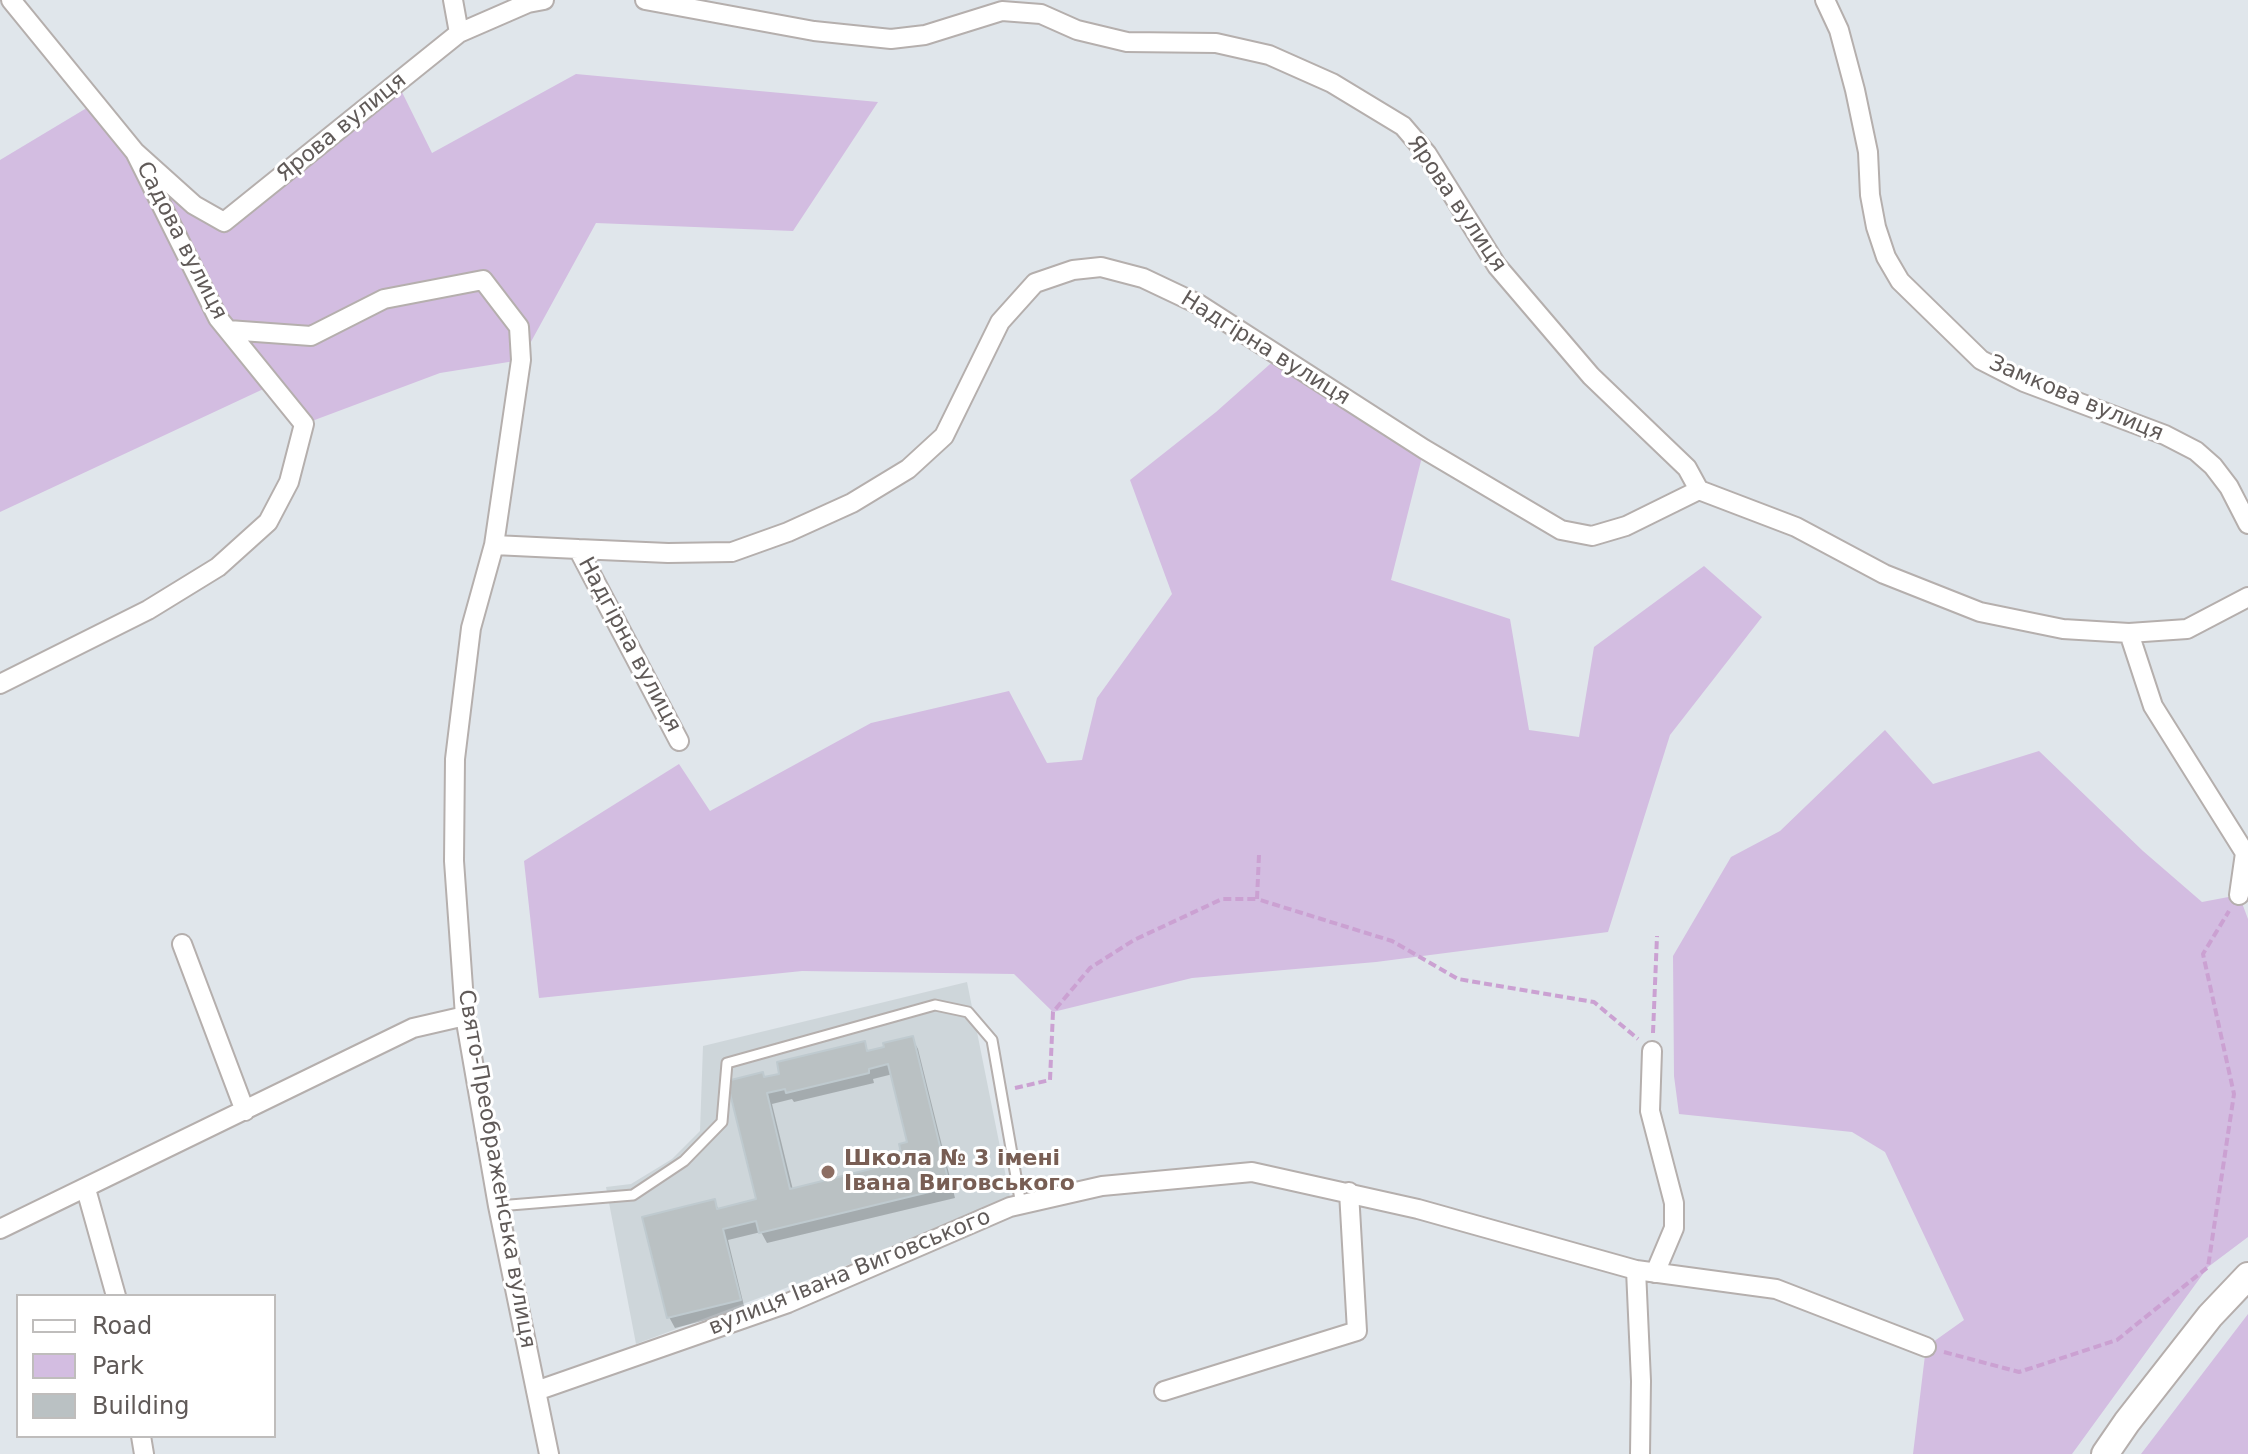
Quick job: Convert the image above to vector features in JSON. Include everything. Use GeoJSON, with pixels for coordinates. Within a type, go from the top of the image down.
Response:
{"type":"FeatureCollection","features":[{"type":"Feature","properties":{"kind":"main road"},"geometry":{"type":"LineString","coordinates":[[2105,1454],[2210,1316],[2248,1276]]}},
{"type":"Feature","properties":{"kind":"street","name":"Садова вулиця"},"geometry":{"type":"LineString","coordinates":[[11,0],[135,152],[194,205],[224,222]]}},
{"type":"Feature","properties":{"kind":"street"},"geometry":{"type":"LineString","coordinates":[[453,0],[459,33]]}},
{"type":"Feature","properties":{"kind":"street","name":"Ярова вулиця"},"geometry":{"type":"LineString","coordinates":[[224,222],[459,33],[528,3],[544,0]]}},
{"type":"Feature","properties":{"kind":"street","name":"Ярова вулиця"},"geometry":{"type":"LineString","coordinates":[[645,0],[814,31],[891,39],[925,35],[1001,5],[1041,14],[1077,30],[1127,42],[1216,43],[1269,55],[1332,83],[1403,126],[1427,154],[1497,266],[1591,376],[1687,468],[1699,490]]}},
{"type":"Feature","properties":{"kind":"street","name":"Замкова вулиця"},"geometry":{"type":"LineString","coordinates":[[1825,0],[1839,30],[1855,90],[1868,152],[1870,195],[1876,227],[1886,257],[1900,281],[1981,360],[2024,382],[2165,435],[2196,451],[2229,487],[2248,524]]}},
{"type":"Feature","properties":{"kind":"street","name":"Садова вулиця"},"geometry":{"type":"LineString","coordinates":[[0,684],[148,610],[218,567],[268,522],[289,482],[304,424],[218,318],[135,152]]}},
{"type":"Feature","properties":{"kind":"street","name":"Надгірна вулиця"},"geometry":{"type":"LineString","coordinates":[[494,545],[668,553],[732,552],[788,532],[852,503],[908,469],[944,436],[1000,322],[1035,283],[1073,270],[1101,267],[1143,278],[1200,305],[1436,456],[1561,530],[1592,536],[1626,526],[1699,490]]}},
{"type":"Feature","properties":{"kind":"street","name":"Садова вулиця"},"geometry":{"type":"LineString","coordinates":[[228,330],[311,336],[384,299],[483,280],[519,327],[521,360]]}},
{"type":"Feature","properties":{"kind":"street","name":"Свято-Преображенська вулиця"},"geometry":{"type":"LineString","coordinates":[[521,360],[494,545],[471,628],[455,759],[454,861],[465,1016],[498,1206],[549,1454]]}},
{"type":"Feature","properties":{"kind":"street"},"geometry":{"type":"LineString","coordinates":[[1699,490],[1796,527],[1884,574],[1980,612],[2063,629],[2129,633],[2187,629],[2248,597]]}},
{"type":"Feature","properties":{"kind":"street","name":"Надгірна вулиця"},"geometry":{"type":"LineString","coordinates":[[578,549],[679,741]]}},
{"type":"Feature","properties":{"kind":"street"},"geometry":{"type":"LineString","coordinates":[[2129,633],[2153,706],[2245,853],[2239,895]]}},
{"type":"Feature","properties":{"kind":"street"},"geometry":{"type":"LineString","coordinates":[[182,944],[245,1111]]}},
{"type":"Feature","properties":{"kind":"street"},"geometry":{"type":"LineString","coordinates":[[0,1229],[413,1028],[465,1016]]}},
{"type":"Feature","properties":{"kind":"street"},"geometry":{"type":"LineString","coordinates":[[1640,1454],[1646,1272],[1674,1228],[1674,1203],[1650,1111],[1652,1051]]}},
{"type":"Feature","properties":{"kind":"street","name":"вулиця Івана Виговського"},"geometry":{"type":"LineString","coordinates":[[536,1391],[788,1303],[1021,1205],[1102,1186],[1252,1172],[1418,1209],[1646,1272],[1776,1289],[1926,1347]]}},
{"type":"Feature","properties":{"kind":"street"},"geometry":{"type":"LineString","coordinates":[[86,1189],[115,1294]]}},
{"type":"Feature","properties":{"kind":"street"},"geometry":{"type":"LineString","coordinates":[[1164,1391],[1357,1331],[1349,1192]]}},
{"type":"Feature","properties":{"kind":"lane"},"geometry":{"type":"LineString","coordinates":[[498,1206],[633,1195],[684,1161],[722,1122],[727,1063],[935,1005],[968,1012],[992,1040],[1021,1205]]}},
{"type":"Feature","properties":{"kind":"path"},"geometry":{"type":"LineString","coordinates":[[1257,899],[1259,855]]}},
{"type":"Feature","properties":{"kind":"path"},"geometry":{"type":"LineString","coordinates":[[1926,1347],[2019,1372],[2117,1340],[2208,1267],[2234,1094],[2203,954],[2239,895]]}},
{"type":"Feature","properties":{"kind":"path"},"geometry":{"type":"LineString","coordinates":[[1001,1092],[1050,1080],[1053,1012],[1090,968],[1134,940],[1222,899],[1257,899],[1392,941],[1458,979],[1594,1002],[1652,1051]]}},
{"type":"Feature","properties":{"kind":"path"},"geometry":{"type":"LineString","coordinates":[[1652,1051],[1657,936]]}},
{"type":"Feature","properties":{"kind":"shaded area","name":"Школа № 3 імені Івана Виговського"},"geometry":{"type":"Polygon","coordinates":[[[967,982],[1010,1197],[906,1243],[636,1344],[606,1187],[631,1184],[672,1159],[700,1131],[703,1046],[967,982]]]}},
{"type":"Feature","properties":{"kind":"green space"},"geometry":{"type":"Polygon","coordinates":[[[576,74],[878,102],[793,231],[596,223],[521,360],[440,373],[304,424],[272,385],[0,512],[0,160],[95,103],[224,222],[398,84],[432,153],[576,74]]]}},
{"type":"Feature","properties":{"kind":"green space"},"geometry":{"type":"Polygon","coordinates":[[[1278,357],[1424,449],[1391,580],[1510,619],[1529,730],[1579,737],[1594,647],[1704,566],[1762,617],[1670,735],[1608,932],[1376,962],[1192,978],[1053,1012],[1014,974],[802,971],[539,998],[524,861],[679,764],[710,811],[871,723],[1009,691],[1047,763],[1082,760],[1097,698],[1172,594],[1130,480],[1216,412],[1278,357]]]}},
{"type":"Feature","properties":{"kind":"green space"},"geometry":{"type":"Polygon","coordinates":[[[1885,730],[1933,784],[2039,751],[2143,851],[2202,902],[2239,895],[2248,919],[2248,1237],[2208,1267],[2072,1454],[1913,1454],[1926,1347],[1964,1320],[1885,1152],[1852,1132],[1679,1114],[1674,1076],[1673,956],[1731,857],[1780,831],[1885,730]]]}},
{"type":"Feature","properties":{"kind":"green space"},"geometry":{"type":"Polygon","coordinates":[[[2248,1314],[2248,1454],[2141,1454],[2248,1314]]]}},
{"type":"Feature","properties":{"kind":"building"},"geometry":{"type":"Polygon","coordinates":[[[913,1036],[950,1187],[759,1233],[756,1221],[723,1229],[741,1300],[667,1318],[642,1217],[715,1199],[717,1209],[756,1199],[727,1081],[763,1072],[764,1077],[779,1074],[777,1062],[865,1041],[867,1051],[884,1047],[883,1043],[913,1036]],[[888,1064],[869,1069],[869,1073],[786,1093],[785,1089],[767,1093],[790,1189],[903,1161],[899,1144],[907,1142],[888,1064]]]}},
{"type":"Feature","properties":{"kind":"place","name":"Школа № 3 імені Івана Виговського"},"geometry":{"type":"Point","coordinates":[828,1172]}}]}
